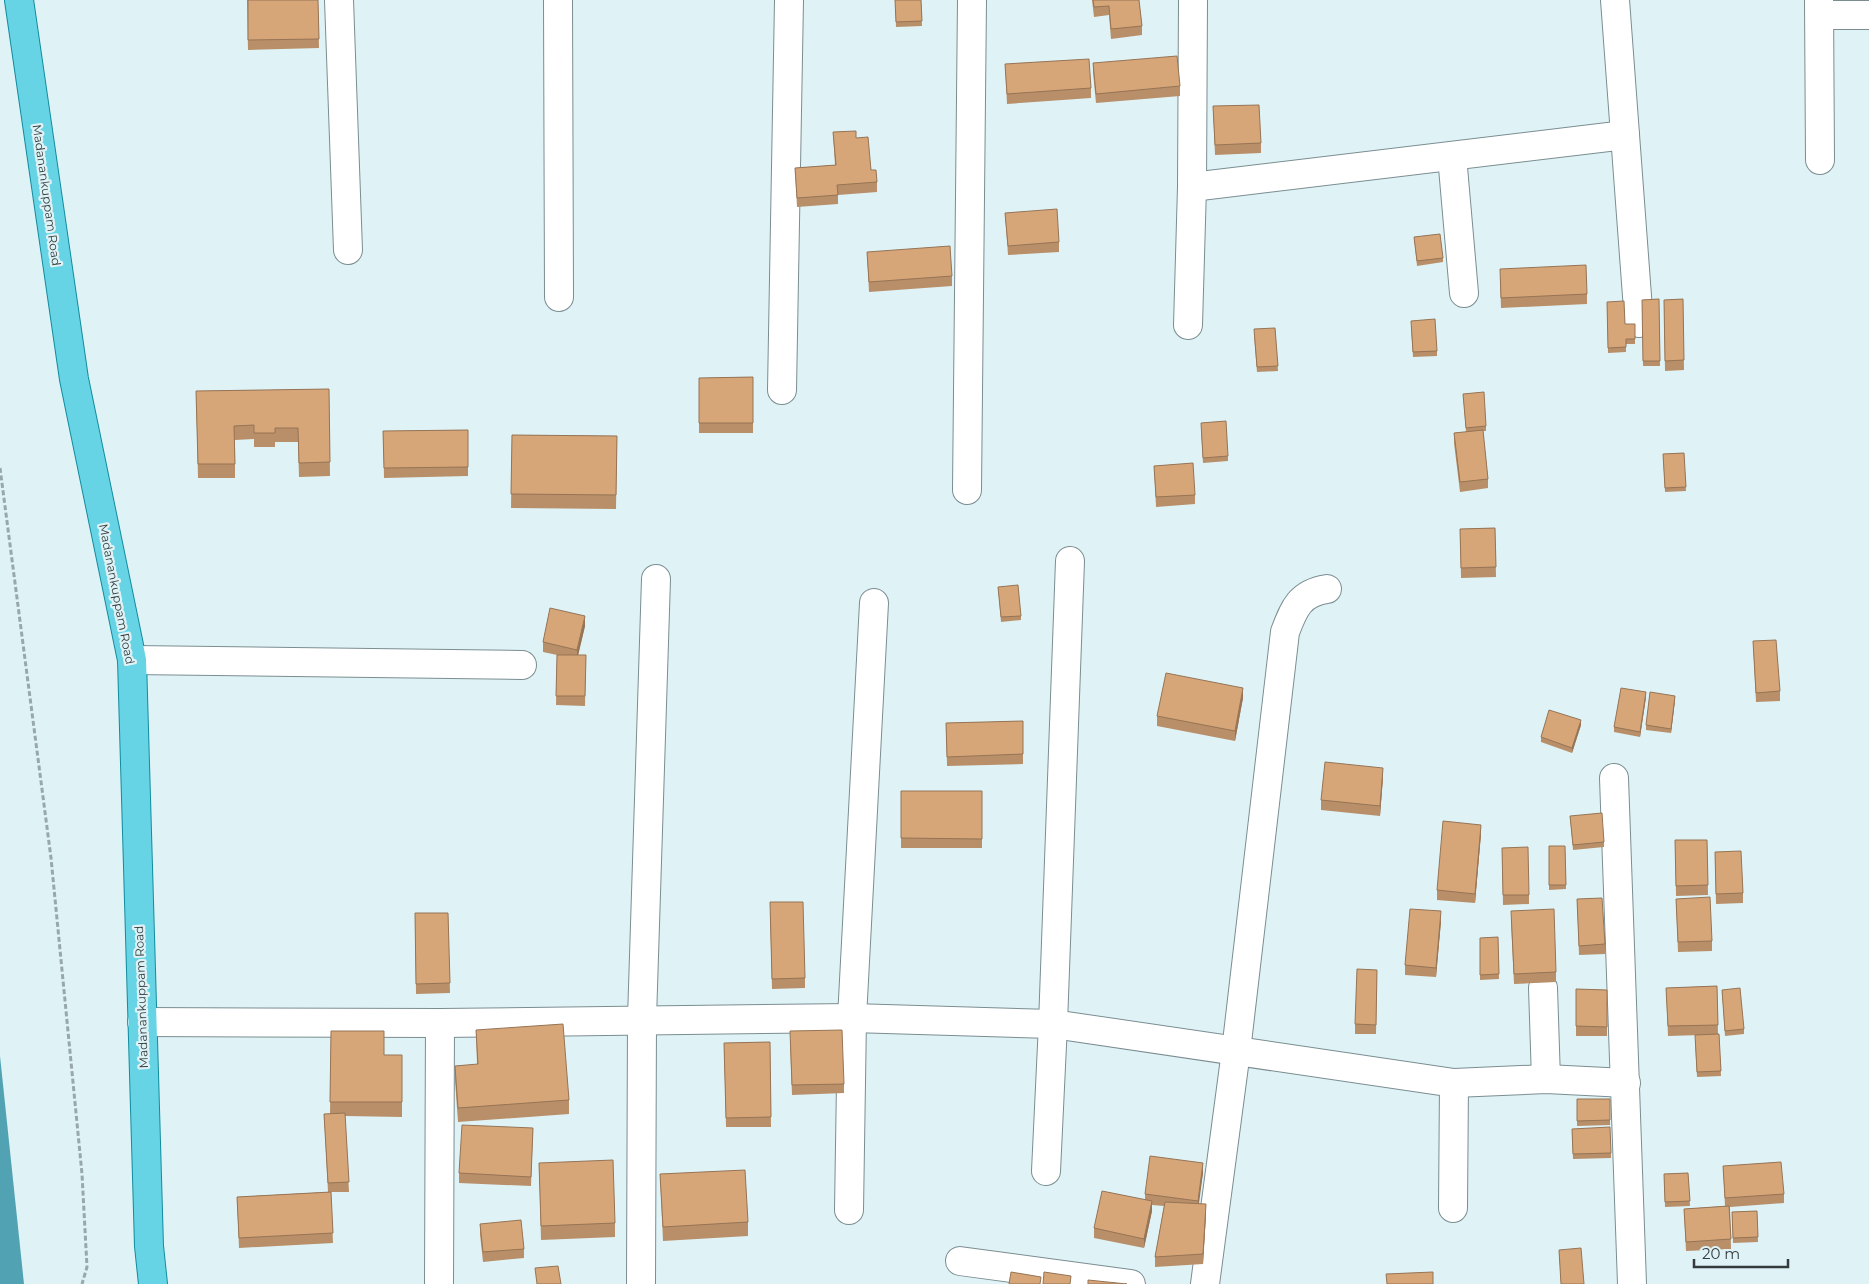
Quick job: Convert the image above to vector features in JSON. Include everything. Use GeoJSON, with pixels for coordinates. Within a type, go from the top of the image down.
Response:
{"type":"FeatureCollection","features":[{"type":"Feature","properties":{"kind":"main road","name":"Madanankuppam Road"},"geometry":{"type":"LineString","coordinates":[[19,0],[74,378],[132,660],[149,1246],[153,1284]]}},
{"type":"Feature","properties":{"kind":"street"},"geometry":{"type":"LineString","coordinates":[[339,0],[348,250]]}},
{"type":"Feature","properties":{"kind":"street"},"geometry":{"type":"LineString","coordinates":[[558,0],[559,297]]}},
{"type":"Feature","properties":{"kind":"street"},"geometry":{"type":"LineString","coordinates":[[782,390],[789,0]]}},
{"type":"Feature","properties":{"kind":"street"},"geometry":{"type":"LineString","coordinates":[[967,490],[972,0]]}},
{"type":"Feature","properties":{"kind":"street"},"geometry":{"type":"LineString","coordinates":[[1188,325],[1192,187],[1193,0]]}},
{"type":"Feature","properties":{"kind":"street"},"geometry":{"type":"LineString","coordinates":[[1615,0],[1640,322]]}},
{"type":"Feature","properties":{"kind":"street"},"geometry":{"type":"LineString","coordinates":[[1820,160],[1819,7],[1869,15]]}},
{"type":"Feature","properties":{"kind":"street"},"geometry":{"type":"LineString","coordinates":[[1192,187],[1625,135]]}},
{"type":"Feature","properties":{"kind":"street"},"geometry":{"type":"LineString","coordinates":[[1452,156],[1464,293]]}},
{"type":"Feature","properties":{"kind":"street"},"geometry":{"type":"LineString","coordinates":[[1046,1171],[1070,561]]}},
{"type":"Feature","properties":{"kind":"street"},"geometry":{"type":"LineString","coordinates":[[641,1284],[642,1019],[656,579]]}},
{"type":"Feature","properties":{"kind":"street"},"geometry":{"type":"LineString","coordinates":[[1205,1284],[1236,1051],[1285,632],[1292,613],[1303,599],[1313,591],[1327,589]]}},
{"type":"Feature","properties":{"kind":"street"},"geometry":{"type":"LineString","coordinates":[[849,1210],[852,1018],[874,603]]}},
{"type":"Feature","properties":{"kind":"street"},"geometry":{"type":"LineString","coordinates":[[132,660],[522,665]]}},
{"type":"Feature","properties":{"kind":"street"},"geometry":{"type":"LineString","coordinates":[[1614,778],[1632,1284]]}},
{"type":"Feature","properties":{"kind":"street"},"geometry":{"type":"LineString","coordinates":[[1543,988],[1546,1079]]}},
{"type":"Feature","properties":{"kind":"street"},"geometry":{"type":"LineString","coordinates":[[142,1022],[440,1023],[642,1019],[852,1018],[1053,1024],[1454,1083],[1546,1079],[1626,1083]]}},
{"type":"Feature","properties":{"kind":"street"},"geometry":{"type":"LineString","coordinates":[[439,1284],[440,1023]]}},
{"type":"Feature","properties":{"kind":"street"},"geometry":{"type":"LineString","coordinates":[[1453,1208],[1454,1083]]}},
{"type":"Feature","properties":{"kind":"street"},"geometry":{"type":"LineString","coordinates":[[960,1261],[1131,1284]]}},
{"type":"Feature","properties":{"kind":"path"},"geometry":{"type":"LineString","coordinates":[[0,468],[52,868],[82,1174],[87,1267],[82,1284]]}},
{"type":"Feature","properties":{"kind":"water"},"geometry":{"type":"Polygon","coordinates":[[[0,1056],[24,1284],[0,1284],[0,1056]]]}},
{"type":"Feature","properties":{"kind":"building"},"geometry":{"type":"Polygon","coordinates":[[[248,0],[318,0],[319,39],[248,40],[248,0]]]}},
{"type":"Feature","properties":{"kind":"building"},"geometry":{"type":"Polygon","coordinates":[[[895,0],[921,0],[922,21],[896,22],[895,0]]]}},
{"type":"Feature","properties":{"kind":"building"},"geometry":{"type":"Polygon","coordinates":[[[1093,0],[1139,0],[1142,26],[1111,29],[1109,6],[1094,7],[1093,0]]]}},
{"type":"Feature","properties":{"kind":"building"},"geometry":{"type":"Polygon","coordinates":[[[1177,56],[1180,86],[1096,94],[1093,63],[1177,56]]]}},
{"type":"Feature","properties":{"kind":"building"},"geometry":{"type":"Polygon","coordinates":[[[1089,59],[1091,88],[1007,94],[1005,64],[1089,59]]]}},
{"type":"Feature","properties":{"kind":"building"},"geometry":{"type":"Polygon","coordinates":[[[1259,105],[1261,143],[1215,145],[1213,106],[1259,105]]]}},
{"type":"Feature","properties":{"kind":"building"},"geometry":{"type":"Polygon","coordinates":[[[856,131],[856,138],[868,137],[871,170],[876,170],[877,182],[837,185],[838,195],[797,198],[795,168],[836,165],[833,132],[856,131]]]}},
{"type":"Feature","properties":{"kind":"building"},"geometry":{"type":"Polygon","coordinates":[[[1057,209],[1059,242],[1008,246],[1005,213],[1057,209]]]}},
{"type":"Feature","properties":{"kind":"building"},"geometry":{"type":"Polygon","coordinates":[[[1440,234],[1443,258],[1417,261],[1414,237],[1440,234]]]}},
{"type":"Feature","properties":{"kind":"building"},"geometry":{"type":"Polygon","coordinates":[[[950,246],[952,276],[869,282],[867,252],[950,246]]]}},
{"type":"Feature","properties":{"kind":"building"},"geometry":{"type":"Polygon","coordinates":[[[1586,265],[1587,294],[1501,298],[1500,269],[1586,265]]]}},
{"type":"Feature","properties":{"kind":"building"},"geometry":{"type":"Polygon","coordinates":[[[1659,299],[1660,361],[1643,361],[1642,300],[1659,299]]]}},
{"type":"Feature","properties":{"kind":"building"},"geometry":{"type":"Polygon","coordinates":[[[1683,299],[1684,360],[1665,361],[1664,300],[1683,299]]]}},
{"type":"Feature","properties":{"kind":"building"},"geometry":{"type":"Polygon","coordinates":[[[1624,301],[1625,324],[1635,324],[1635,339],[1626,339],[1626,347],[1608,348],[1607,302],[1624,301]]]}},
{"type":"Feature","properties":{"kind":"building"},"geometry":{"type":"Polygon","coordinates":[[[1435,319],[1437,351],[1413,352],[1411,321],[1435,319]]]}},
{"type":"Feature","properties":{"kind":"building"},"geometry":{"type":"Polygon","coordinates":[[[1275,328],[1278,366],[1257,367],[1254,329],[1275,328]]]}},
{"type":"Feature","properties":{"kind":"building"},"geometry":{"type":"Polygon","coordinates":[[[753,377],[753,423],[699,423],[699,378],[753,377]]]}},
{"type":"Feature","properties":{"kind":"building"},"geometry":{"type":"Polygon","coordinates":[[[329,389],[330,462],[299,463],[298,428],[275,428],[275,433],[254,433],[254,425],[234,426],[235,464],[198,464],[196,391],[329,389]]]}},
{"type":"Feature","properties":{"kind":"building"},"geometry":{"type":"Polygon","coordinates":[[[1484,392],[1486,426],[1466,428],[1463,394],[1484,392]]]}},
{"type":"Feature","properties":{"kind":"building"},"geometry":{"type":"Polygon","coordinates":[[[1226,421],[1228,456],[1203,458],[1201,423],[1226,421]]]}},
{"type":"Feature","properties":{"kind":"building"},"geometry":{"type":"Polygon","coordinates":[[[468,430],[468,467],[384,468],[383,431],[468,430]]]}},
{"type":"Feature","properties":{"kind":"building"},"geometry":{"type":"Polygon","coordinates":[[[1483,430],[1488,479],[1460,482],[1454,433],[1483,430]]]}},
{"type":"Feature","properties":{"kind":"building"},"geometry":{"type":"Polygon","coordinates":[[[512,435],[617,436],[616,495],[511,494],[512,435]]]}},
{"type":"Feature","properties":{"kind":"building"},"geometry":{"type":"Polygon","coordinates":[[[1684,453],[1686,487],[1665,488],[1663,454],[1684,453]]]}},
{"type":"Feature","properties":{"kind":"building"},"geometry":{"type":"Polygon","coordinates":[[[1193,463],[1195,495],[1156,497],[1154,466],[1193,463]]]}},
{"type":"Feature","properties":{"kind":"building"},"geometry":{"type":"Polygon","coordinates":[[[1495,528],[1496,567],[1461,568],[1460,529],[1495,528]]]}},
{"type":"Feature","properties":{"kind":"building"},"geometry":{"type":"Polygon","coordinates":[[[1018,585],[1021,616],[1001,617],[998,587],[1018,585]]]}},
{"type":"Feature","properties":{"kind":"building"},"geometry":{"type":"Polygon","coordinates":[[[550,608],[585,616],[577,650],[543,642],[550,608]]]}},
{"type":"Feature","properties":{"kind":"building"},"geometry":{"type":"Polygon","coordinates":[[[1776,640],[1780,691],[1756,693],[1753,641],[1776,640]]]}},
{"type":"Feature","properties":{"kind":"building"},"geometry":{"type":"Polygon","coordinates":[[[557,655],[586,655],[585,696],[556,696],[557,655]]]}},
{"type":"Feature","properties":{"kind":"building"},"geometry":{"type":"Polygon","coordinates":[[[1166,673],[1243,688],[1235,731],[1157,716],[1166,673]]]}},
{"type":"Feature","properties":{"kind":"building"},"geometry":{"type":"Polygon","coordinates":[[[1621,688],[1646,692],[1640,732],[1614,727],[1621,688]]]}},
{"type":"Feature","properties":{"kind":"building"},"geometry":{"type":"Polygon","coordinates":[[[1650,692],[1675,696],[1671,729],[1646,725],[1650,692]]]}},
{"type":"Feature","properties":{"kind":"building"},"geometry":{"type":"Polygon","coordinates":[[[1549,710],[1581,720],[1572,748],[1541,737],[1549,710]]]}},
{"type":"Feature","properties":{"kind":"building"},"geometry":{"type":"Polygon","coordinates":[[[1023,721],[1023,754],[947,757],[946,723],[1023,721]]]}},
{"type":"Feature","properties":{"kind":"building"},"geometry":{"type":"Polygon","coordinates":[[[1325,762],[1383,768],[1380,806],[1321,800],[1325,762]]]}},
{"type":"Feature","properties":{"kind":"building"},"geometry":{"type":"Polygon","coordinates":[[[901,791],[982,791],[982,839],[901,838],[901,791]]]}},
{"type":"Feature","properties":{"kind":"building"},"geometry":{"type":"Polygon","coordinates":[[[1602,813],[1604,842],[1573,845],[1570,816],[1602,813]]]}},
{"type":"Feature","properties":{"kind":"building"},"geometry":{"type":"Polygon","coordinates":[[[1443,821],[1481,825],[1475,894],[1437,890],[1443,821]]]}},
{"type":"Feature","properties":{"kind":"building"},"geometry":{"type":"Polygon","coordinates":[[[1675,840],[1707,840],[1708,885],[1676,886],[1675,840]]]}},
{"type":"Feature","properties":{"kind":"building"},"geometry":{"type":"Polygon","coordinates":[[[1549,846],[1565,846],[1566,885],[1549,885],[1549,846]]]}},
{"type":"Feature","properties":{"kind":"building"},"geometry":{"type":"Polygon","coordinates":[[[1528,847],[1529,895],[1503,895],[1502,848],[1528,847]]]}},
{"type":"Feature","properties":{"kind":"building"},"geometry":{"type":"Polygon","coordinates":[[[1741,851],[1743,893],[1716,894],[1715,852],[1741,851]]]}},
{"type":"Feature","properties":{"kind":"building"},"geometry":{"type":"Polygon","coordinates":[[[1710,897],[1712,941],[1678,942],[1676,899],[1710,897]]]}},
{"type":"Feature","properties":{"kind":"building"},"geometry":{"type":"Polygon","coordinates":[[[1602,898],[1605,944],[1579,946],[1577,899],[1602,898]]]}},
{"type":"Feature","properties":{"kind":"building"},"geometry":{"type":"Polygon","coordinates":[[[770,902],[803,902],[805,978],[772,979],[770,902]]]}},
{"type":"Feature","properties":{"kind":"building"},"geometry":{"type":"Polygon","coordinates":[[[1410,909],[1441,911],[1436,968],[1405,965],[1410,909]]]}},
{"type":"Feature","properties":{"kind":"building"},"geometry":{"type":"Polygon","coordinates":[[[1554,909],[1556,972],[1514,974],[1511,911],[1554,909]]]}},
{"type":"Feature","properties":{"kind":"building"},"geometry":{"type":"Polygon","coordinates":[[[415,913],[448,913],[450,983],[416,984],[415,913]]]}},
{"type":"Feature","properties":{"kind":"building"},"geometry":{"type":"Polygon","coordinates":[[[1498,937],[1499,974],[1480,975],[1480,938],[1498,937]]]}},
{"type":"Feature","properties":{"kind":"building"},"geometry":{"type":"Polygon","coordinates":[[[1357,969],[1377,970],[1376,1025],[1355,1024],[1357,969]]]}},
{"type":"Feature","properties":{"kind":"building"},"geometry":{"type":"Polygon","coordinates":[[[1717,986],[1718,1025],[1668,1026],[1666,988],[1717,986]]]}},
{"type":"Feature","properties":{"kind":"building"},"geometry":{"type":"Polygon","coordinates":[[[1740,988],[1744,1029],[1725,1031],[1722,990],[1740,988]]]}},
{"type":"Feature","properties":{"kind":"building"},"geometry":{"type":"Polygon","coordinates":[[[1576,989],[1607,990],[1607,1027],[1576,1026],[1576,989]]]}},
{"type":"Feature","properties":{"kind":"building"},"geometry":{"type":"Polygon","coordinates":[[[563,1024],[569,1100],[458,1108],[455,1066],[478,1064],[476,1030],[563,1024]]]}},
{"type":"Feature","properties":{"kind":"building"},"geometry":{"type":"Polygon","coordinates":[[[842,1030],[844,1084],[792,1085],[790,1031],[842,1030]]]}},
{"type":"Feature","properties":{"kind":"building"},"geometry":{"type":"Polygon","coordinates":[[[331,1031],[384,1031],[384,1055],[402,1055],[402,1102],[330,1102],[331,1031]]]}},
{"type":"Feature","properties":{"kind":"building"},"geometry":{"type":"Polygon","coordinates":[[[1719,1034],[1721,1071],[1697,1072],[1695,1035],[1719,1034]]]}},
{"type":"Feature","properties":{"kind":"building"},"geometry":{"type":"Polygon","coordinates":[[[770,1042],[771,1117],[726,1118],[724,1043],[770,1042]]]}},
{"type":"Feature","properties":{"kind":"building"},"geometry":{"type":"Polygon","coordinates":[[[1577,1099],[1610,1099],[1610,1120],[1577,1121],[1577,1099]]]}},
{"type":"Feature","properties":{"kind":"building"},"geometry":{"type":"Polygon","coordinates":[[[345,1113],[349,1182],[328,1183],[324,1114],[345,1113]]]}},
{"type":"Feature","properties":{"kind":"building"},"geometry":{"type":"Polygon","coordinates":[[[462,1125],[533,1128],[531,1177],[459,1173],[462,1125]]]}},
{"type":"Feature","properties":{"kind":"building"},"geometry":{"type":"Polygon","coordinates":[[[1610,1127],[1611,1153],[1573,1154],[1572,1129],[1610,1127]]]}},
{"type":"Feature","properties":{"kind":"building"},"geometry":{"type":"Polygon","coordinates":[[[1150,1156],[1203,1163],[1198,1201],[1145,1194],[1150,1156]]]}},
{"type":"Feature","properties":{"kind":"building"},"geometry":{"type":"Polygon","coordinates":[[[613,1160],[615,1223],[541,1226],[539,1163],[613,1160]]]}},
{"type":"Feature","properties":{"kind":"building"},"geometry":{"type":"Polygon","coordinates":[[[1781,1162],[1784,1194],[1725,1198],[1723,1166],[1781,1162]]]}},
{"type":"Feature","properties":{"kind":"building"},"geometry":{"type":"Polygon","coordinates":[[[745,1170],[748,1222],[663,1227],[660,1174],[745,1170]]]}},
{"type":"Feature","properties":{"kind":"building"},"geometry":{"type":"Polygon","coordinates":[[[1688,1173],[1690,1201],[1665,1202],[1664,1174],[1688,1173]]]}},
{"type":"Feature","properties":{"kind":"building"},"geometry":{"type":"Polygon","coordinates":[[[1102,1191],[1152,1201],[1144,1239],[1094,1228],[1102,1191]]]}},
{"type":"Feature","properties":{"kind":"building"},"geometry":{"type":"Polygon","coordinates":[[[331,1192],[333,1233],[239,1238],[237,1197],[331,1192]]]}},
{"type":"Feature","properties":{"kind":"building"},"geometry":{"type":"Polygon","coordinates":[[[1165,1202],[1206,1204],[1203,1254],[1155,1257],[1165,1202]]]}},
{"type":"Feature","properties":{"kind":"building"},"geometry":{"type":"Polygon","coordinates":[[[1729,1206],[1731,1239],[1686,1242],[1684,1209],[1729,1206]]]}},
{"type":"Feature","properties":{"kind":"building"},"geometry":{"type":"Polygon","coordinates":[[[1757,1211],[1758,1237],[1733,1238],[1732,1212],[1757,1211]]]}},
{"type":"Feature","properties":{"kind":"building"},"geometry":{"type":"Polygon","coordinates":[[[521,1220],[524,1249],[483,1252],[480,1224],[521,1220]]]}},
{"type":"Feature","properties":{"kind":"building"},"geometry":{"type":"Polygon","coordinates":[[[1581,1248],[1584,1284],[1561,1284],[1559,1250],[1581,1248]]]}},
{"type":"Feature","properties":{"kind":"building"},"geometry":{"type":"Polygon","coordinates":[[[558,1266],[561,1284],[537,1284],[535,1268],[558,1266]]]}},
{"type":"Feature","properties":{"kind":"building"},"geometry":{"type":"Polygon","coordinates":[[[1011,1272],[1041,1277],[1040,1284],[1009,1284],[1011,1272]]]}},
{"type":"Feature","properties":{"kind":"building"},"geometry":{"type":"Polygon","coordinates":[[[1044,1272],[1071,1276],[1070,1284],[1043,1284],[1044,1272]]]}},
{"type":"Feature","properties":{"kind":"building"},"geometry":{"type":"Polygon","coordinates":[[[1433,1272],[1433,1284],[1387,1284],[1386,1274],[1433,1272]]]}},
{"type":"Feature","properties":{"kind":"building"},"geometry":{"type":"Polygon","coordinates":[[[1088,1280],[1127,1284],[1088,1284],[1088,1280]]]}}]}
